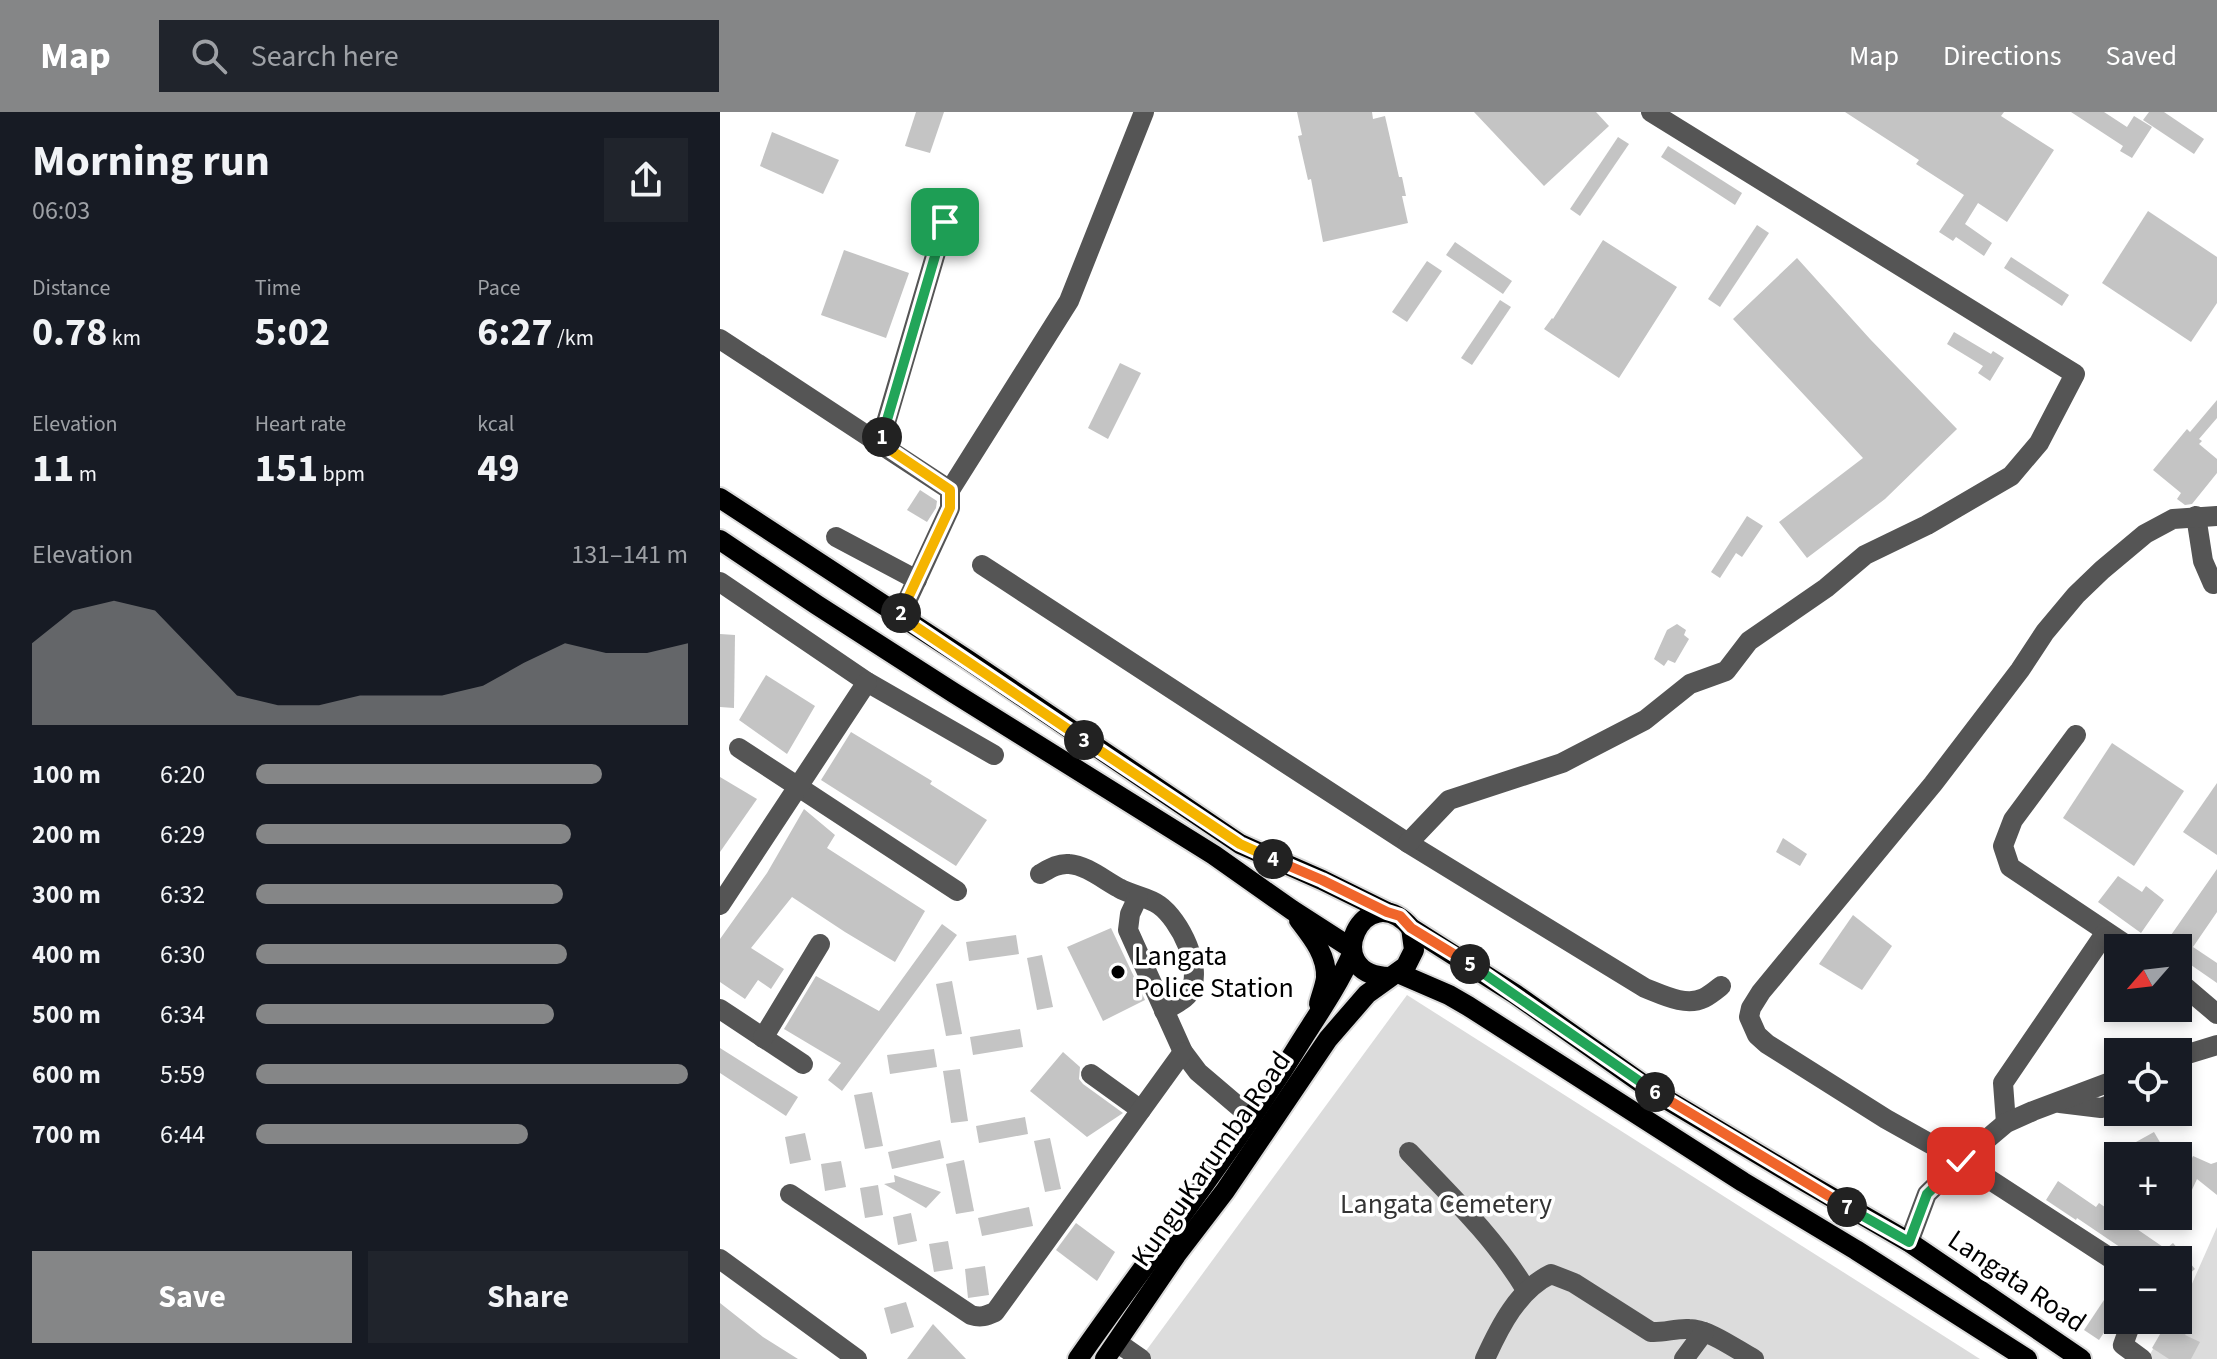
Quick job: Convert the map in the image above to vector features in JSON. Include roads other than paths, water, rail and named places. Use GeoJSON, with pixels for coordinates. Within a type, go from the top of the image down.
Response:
{"type":"FeatureCollection","features":[{"type":"Feature","properties":{"kind":"main road"},"geometry":{"type":"LineString","coordinates":[[720,498],[836,572],[1240,844],[1400,916],[1411,928],[1414,940],[1411,959],[1393,975]]}},
{"type":"Feature","properties":{"kind":"main road"},"geometry":{"type":"LineString","coordinates":[[720,540],[817,605],[1214,855],[1352,951],[1366,972],[1376,976],[1393,975],[1449,995],[2027,1359]]}},
{"type":"Feature","properties":{"kind":"main road"},"geometry":{"type":"LineString","coordinates":[[817,605],[808,594],[809,580],[817,572],[836,572]]}},
{"type":"Feature","properties":{"kind":"main road"},"geometry":{"type":"LineString","coordinates":[[1292,910],[1323,956],[1326,978],[1316,1015]]}},
{"type":"Feature","properties":{"kind":"main road"},"geometry":{"type":"LineString","coordinates":[[1352,951],[1352,936],[1366,918],[1387,912]]}},
{"type":"Feature","properties":{"kind":"main road","name":"Langata Road"},"geometry":{"type":"LineString","coordinates":[[1411,928],[1515,994],[1654,1092],[1909,1242],[2081,1359]]}},
{"type":"Feature","properties":{"kind":"main road","name":"Kungu Karumba Road"},"geometry":{"type":"LineString","coordinates":[[1078,1359],[1252,1118],[1332,994],[1352,951]]}},
{"type":"Feature","properties":{"kind":"main road","name":"Kungu Karumba Road"},"geometry":{"type":"LineString","coordinates":[[1111,1351],[1328,1039],[1367,994],[1393,975]]}},
{"type":"Feature","properties":{"kind":"street"},"geometry":{"type":"LineString","coordinates":[[900,616],[950,508],[950,490],[1069,301],[1144,112]]}},
{"type":"Feature","properties":{"kind":"street"},"geometry":{"type":"LineString","coordinates":[[1408,843],[1449,800],[1562,763],[1645,720],[1690,684],[1726,671],[1749,641],[1826,588],[1865,555],[1927,525],[2011,476],[2039,443],[2075,374],[1651,112]]}},
{"type":"Feature","properties":{"kind":"street"},"geometry":{"type":"LineString","coordinates":[[880,443],[945,222]]}},
{"type":"Feature","properties":{"kind":"street"},"geometry":{"type":"LineString","coordinates":[[720,339],[950,490]]}},
{"type":"Feature","properties":{"kind":"street"},"geometry":{"type":"LineString","coordinates":[[2104,1254],[1961,1161],[1886,1119],[1767,1044],[1749,1017],[1761,992],[1933,784],[2020,670],[2045,632],[2102,570],[2145,534],[2173,519],[2206,516],[2203,561],[2213,584]]}},
{"type":"Feature","properties":{"kind":"street"},"geometry":{"type":"LineString","coordinates":[[836,537],[917,580]]}},
{"type":"Feature","properties":{"kind":"street"},"geometry":{"type":"LineString","coordinates":[[982,565],[1408,843],[1645,988],[1670,998],[1690,1001],[1703,999],[1721,986]]}},
{"type":"Feature","properties":{"kind":"street"},"geometry":{"type":"LineString","coordinates":[[720,582],[867,682],[994,755]]}},
{"type":"Feature","properties":{"kind":"street"},"geometry":{"type":"LineString","coordinates":[[720,905],[728,876],[799,787],[867,682]]}},
{"type":"Feature","properties":{"kind":"street"},"geometry":{"type":"LineString","coordinates":[[2076,735],[2013,820],[2003,846],[2010,867],[2109,934]]}},
{"type":"Feature","properties":{"kind":"street"},"geometry":{"type":"LineString","coordinates":[[739,748],[957,891]]}},
{"type":"Feature","properties":{"kind":"street"},"geometry":{"type":"LineString","coordinates":[[1040,874],[1052,867],[1072,864],[1159,905],[1179,928],[1192,957],[1195,974],[1189,993],[1164,1011]]}},
{"type":"Feature","properties":{"kind":"street"},"geometry":{"type":"LineString","coordinates":[[1138,897],[1130,914],[1128,930],[1183,1052],[1198,1072],[1252,1118]]}},
{"type":"Feature","properties":{"kind":"street"},"geometry":{"type":"LineString","coordinates":[[2006,1123],[2003,1083],[2106,932]]}},
{"type":"Feature","properties":{"kind":"street"},"geometry":{"type":"LineString","coordinates":[[763,1038],[820,944]]}},
{"type":"Feature","properties":{"kind":"street"},"geometry":{"type":"LineString","coordinates":[[2192,993],[2217,1014]]}},
{"type":"Feature","properties":{"kind":"street"},"geometry":{"type":"LineString","coordinates":[[720,1009],[803,1064]]}},
{"type":"Feature","properties":{"kind":"street"},"geometry":{"type":"LineString","coordinates":[[2192,1053],[2217,1045]]}},
{"type":"Feature","properties":{"kind":"street"},"geometry":{"type":"LineString","coordinates":[[790,1194],[971,1315],[986,1316],[995,1312],[1183,1052]]}},
{"type":"Feature","properties":{"kind":"street"},"geometry":{"type":"LineString","coordinates":[[1091,1074],[1141,1110]]}},
{"type":"Feature","properties":{"kind":"street"},"geometry":{"type":"LineString","coordinates":[[1909,1242],[1927,1194],[2006,1123],[2104,1085]]}},
{"type":"Feature","properties":{"kind":"street"},"geometry":{"type":"LineString","coordinates":[[2057,1103],[2104,1107]]}},
{"type":"Feature","properties":{"kind":"street"},"geometry":{"type":"LineString","coordinates":[[1409,1152],[1491,1239],[1526,1290]]}},
{"type":"Feature","properties":{"kind":"street"},"geometry":{"type":"LineString","coordinates":[[723,1266],[857,1359]]}},
{"type":"Feature","properties":{"kind":"street"},"geometry":{"type":"LineString","coordinates":[[1485,1359],[1514,1305],[1526,1290],[1551,1274],[1574,1283],[1651,1332],[1689,1329],[1704,1332],[1754,1359]]}},
{"type":"Feature","properties":{"kind":"street"},"geometry":{"type":"LineString","coordinates":[[1684,1359],[1704,1332]]}},
{"type":"Feature","properties":{"kind":"street"},"geometry":{"type":"LineString","coordinates":[[2127,1334],[2123,1345],[2142,1359]]}},
{"type":"Feature","properties":{"kind":"street"},"geometry":{"type":"LineString","coordinates":[[1111,1351],[1141,1359]]}},
{"type":"Feature","properties":{"kind":"place","name":"Langata Police Station"},"geometry":{"type":"Point","coordinates":[1118,972]}},
{"type":"Feature","properties":{"kind":"park label","name":"Langata Cemetery"},"geometry":{"type":"Point","coordinates":[1446,1204]}}]}
